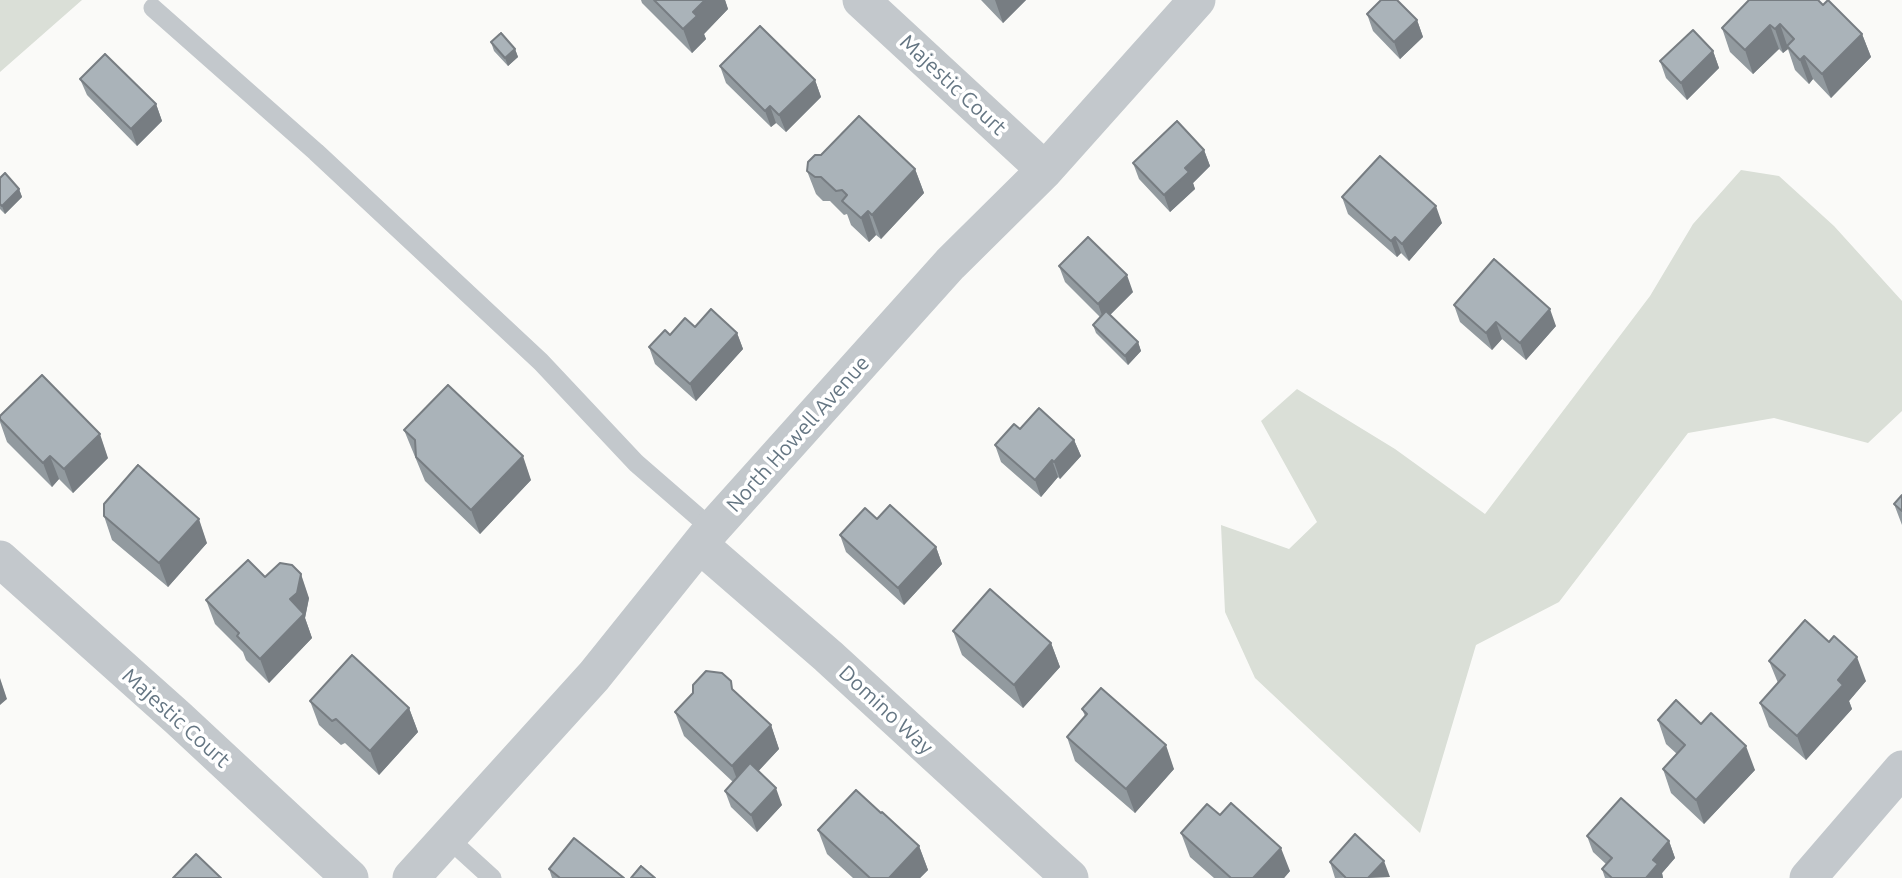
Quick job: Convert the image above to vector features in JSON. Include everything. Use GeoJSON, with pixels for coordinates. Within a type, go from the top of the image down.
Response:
{"type":"FeatureCollection","features":[{"type":"Feature","properties":{"kind":"street","name":"Majestic Court"},"geometry":{"type":"LineString","coordinates":[[861,0],[1045,170]]}},
{"type":"Feature","properties":{"kind":"street","name":"North Howell Avenue"},"geometry":{"type":"LineString","coordinates":[[411,878],[594,676],[706,537],[950,264],[1045,170],[1197,0]]}},
{"type":"Feature","properties":{"kind":"street","name":"Domino Way"},"geometry":{"type":"LineString","coordinates":[[706,537],[828,656],[1070,878]]}},
{"type":"Feature","properties":{"kind":"street","name":"Majestic Court"},"geometry":{"type":"LineString","coordinates":[[0,559],[178,718],[350,878]]}},
{"type":"Feature","properties":{"kind":"street"},"geometry":{"type":"LineString","coordinates":[[1808,878],[1902,769]]}},
{"type":"Feature","properties":{"kind":"lane"},"geometry":{"type":"LineString","coordinates":[[153,8],[316,152],[541,362],[706,537]]}},
{"type":"Feature","properties":{"kind":"lane"},"geometry":{"type":"LineString","coordinates":[[448,838],[492,878]]}},
{"type":"Feature","properties":{"kind":"shaded area"},"geometry":{"type":"Polygon","coordinates":[[[0,0],[82,0],[0,72],[0,0]]]}},
{"type":"Feature","properties":{"kind":"shaded area"},"geometry":{"type":"Polygon","coordinates":[[[1741,170],[1779,176],[1834,226],[1902,301],[1902,411],[1868,443],[1774,418],[1688,433],[1559,602],[1476,645],[1420,833],[1255,678],[1225,612],[1221,525],[1289,549],[1317,522],[1261,421],[1297,389],[1395,449],[1485,514],[1650,296],[1693,224],[1741,170]]]}},
{"type":"Feature","properties":{"kind":"building"},"geometry":{"type":"Polygon","coordinates":[[[654,0],[705,0],[693,12],[697,16],[683,29],[654,0]]]}},
{"type":"Feature","properties":{"kind":"building"},"geometry":{"type":"Polygon","coordinates":[[[1381,0],[1397,0],[1417,20],[1394,42],[1367,14],[1381,0]]]}},
{"type":"Feature","properties":{"kind":"building"},"geometry":{"type":"Polygon","coordinates":[[[1749,0],[1818,0],[1823,5],[1828,0],[1862,34],[1822,74],[1804,56],[1800,60],[1787,46],[1794,39],[1780,24],[1775,29],[1770,25],[1745,50],[1722,28],[1749,0]]]}},
{"type":"Feature","properties":{"kind":"building"},"geometry":{"type":"Polygon","coordinates":[[[760,26],[815,80],[779,115],[770,106],[765,111],[720,66],[760,26]]]}},
{"type":"Feature","properties":{"kind":"building"},"geometry":{"type":"Polygon","coordinates":[[[1693,30],[1713,51],[1681,83],[1660,61],[1693,30]]]}},
{"type":"Feature","properties":{"kind":"building"},"geometry":{"type":"Polygon","coordinates":[[[501,33],[515,49],[505,58],[491,42],[501,33]]]}},
{"type":"Feature","properties":{"kind":"building"},"geometry":{"type":"Polygon","coordinates":[[[105,54],[156,104],[131,129],[80,79],[105,54]]]}},
{"type":"Feature","properties":{"kind":"building"},"geometry":{"type":"Polygon","coordinates":[[[859,116],[915,169],[872,215],[868,211],[861,218],[842,201],[847,195],[842,190],[836,191],[821,177],[815,177],[807,171],[808,162],[815,155],[821,155],[859,116]]]}},
{"type":"Feature","properties":{"kind":"building"},"geometry":{"type":"Polygon","coordinates":[[[1177,121],[1204,150],[1185,168],[1189,172],[1164,195],[1133,163],[1177,121]]]}},
{"type":"Feature","properties":{"kind":"building"},"geometry":{"type":"Polygon","coordinates":[[[1380,156],[1436,206],[1402,244],[1395,237],[1391,241],[1342,197],[1380,156]]]}},
{"type":"Feature","properties":{"kind":"building"},"geometry":{"type":"Polygon","coordinates":[[[5,173],[19,189],[2,206],[0,178],[5,173]]]}},
{"type":"Feature","properties":{"kind":"building"},"geometry":{"type":"Polygon","coordinates":[[[1088,237],[1127,275],[1098,304],[1059,266],[1088,237]]]}},
{"type":"Feature","properties":{"kind":"building"},"geometry":{"type":"Polygon","coordinates":[[[1494,259],[1550,309],[1520,343],[1496,322],[1486,333],[1454,305],[1494,259]]]}},
{"type":"Feature","properties":{"kind":"building"},"geometry":{"type":"Polygon","coordinates":[[[711,309],[737,333],[690,384],[649,347],[665,330],[670,335],[685,318],[695,327],[711,309]]]}},
{"type":"Feature","properties":{"kind":"building"},"geometry":{"type":"Polygon","coordinates":[[[1106,311],[1138,342],[1125,356],[1093,325],[1106,311]]]}},
{"type":"Feature","properties":{"kind":"building"},"geometry":{"type":"Polygon","coordinates":[[[42,375],[100,434],[64,469],[50,456],[43,463],[0,419],[42,375]]]}},
{"type":"Feature","properties":{"kind":"building"},"geometry":{"type":"Polygon","coordinates":[[[448,385],[523,456],[471,510],[416,457],[415,440],[404,430],[448,385]]]}},
{"type":"Feature","properties":{"kind":"building"},"geometry":{"type":"Polygon","coordinates":[[[1039,408],[1074,440],[1035,480],[995,445],[1014,424],[1020,429],[1039,408]]]}},
{"type":"Feature","properties":{"kind":"building"},"geometry":{"type":"Polygon","coordinates":[[[138,465],[199,519],[159,563],[104,516],[104,504],[138,465]]]}},
{"type":"Feature","properties":{"kind":"building"},"geometry":{"type":"Polygon","coordinates":[[[1902,495],[1902,511],[1894,504],[1902,495]]]}},
{"type":"Feature","properties":{"kind":"building"},"geometry":{"type":"Polygon","coordinates":[[[890,505],[936,547],[898,588],[840,535],[865,508],[877,519],[890,505]]]}},
{"type":"Feature","properties":{"kind":"building"},"geometry":{"type":"Polygon","coordinates":[[[248,560],[265,577],[280,563],[292,565],[301,574],[297,593],[290,599],[304,614],[260,659],[206,600],[248,560]]]}},
{"type":"Feature","properties":{"kind":"building"},"geometry":{"type":"Polygon","coordinates":[[[990,589],[1051,643],[1014,685],[953,631],[990,589]]]}},
{"type":"Feature","properties":{"kind":"building"},"geometry":{"type":"Polygon","coordinates":[[[1805,620],[1829,642],[1834,636],[1857,657],[1838,680],[1843,685],[1797,736],[1760,703],[1785,675],[1769,661],[1805,620]]]}},
{"type":"Feature","properties":{"kind":"building"},"geometry":{"type":"Polygon","coordinates":[[[352,655],[409,708],[370,751],[336,719],[332,721],[310,701],[352,655]]]}},
{"type":"Feature","properties":{"kind":"building"},"geometry":{"type":"Polygon","coordinates":[[[706,671],[722,673],[731,681],[732,689],[771,725],[732,766],[675,712],[693,693],[693,685],[706,671]]]}},
{"type":"Feature","properties":{"kind":"building"},"geometry":{"type":"Polygon","coordinates":[[[1101,688],[1166,745],[1126,789],[1067,737],[1087,714],[1082,709],[1101,688]]]}},
{"type":"Feature","properties":{"kind":"building"},"geometry":{"type":"Polygon","coordinates":[[[1676,700],[1701,724],[1711,713],[1746,746],[1696,800],[1663,769],[1685,745],[1658,720],[1676,700]]]}},
{"type":"Feature","properties":{"kind":"building"},"geometry":{"type":"Polygon","coordinates":[[[750,763],[776,788],[751,815],[725,791],[750,763]]]}},
{"type":"Feature","properties":{"kind":"building"},"geometry":{"type":"Polygon","coordinates":[[[856,790],[919,846],[889,878],[870,878],[818,830],[856,790]]]}},
{"type":"Feature","properties":{"kind":"building"},"geometry":{"type":"Polygon","coordinates":[[[1621,798],[1669,841],[1653,860],[1658,864],[1646,878],[1612,878],[1602,869],[1612,858],[1587,836],[1621,798]]]}},
{"type":"Feature","properties":{"kind":"building"},"geometry":{"type":"Polygon","coordinates":[[[1231,803],[1281,848],[1253,878],[1231,878],[1181,833],[1207,804],[1220,815],[1231,803]]]}},
{"type":"Feature","properties":{"kind":"building"},"geometry":{"type":"Polygon","coordinates":[[[1355,834],[1384,861],[1368,878],[1346,878],[1330,862],[1355,834]]]}},
{"type":"Feature","properties":{"kind":"building"},"geometry":{"type":"Polygon","coordinates":[[[574,838],[624,878],[560,878],[549,869],[574,838]]]}},
{"type":"Feature","properties":{"kind":"building"},"geometry":{"type":"Polygon","coordinates":[[[196,854],[221,878],[173,878],[196,854]]]}},
{"type":"Feature","properties":{"kind":"building"},"geometry":{"type":"Polygon","coordinates":[[[641,866],[655,878],[631,878],[641,866]]]}}]}
